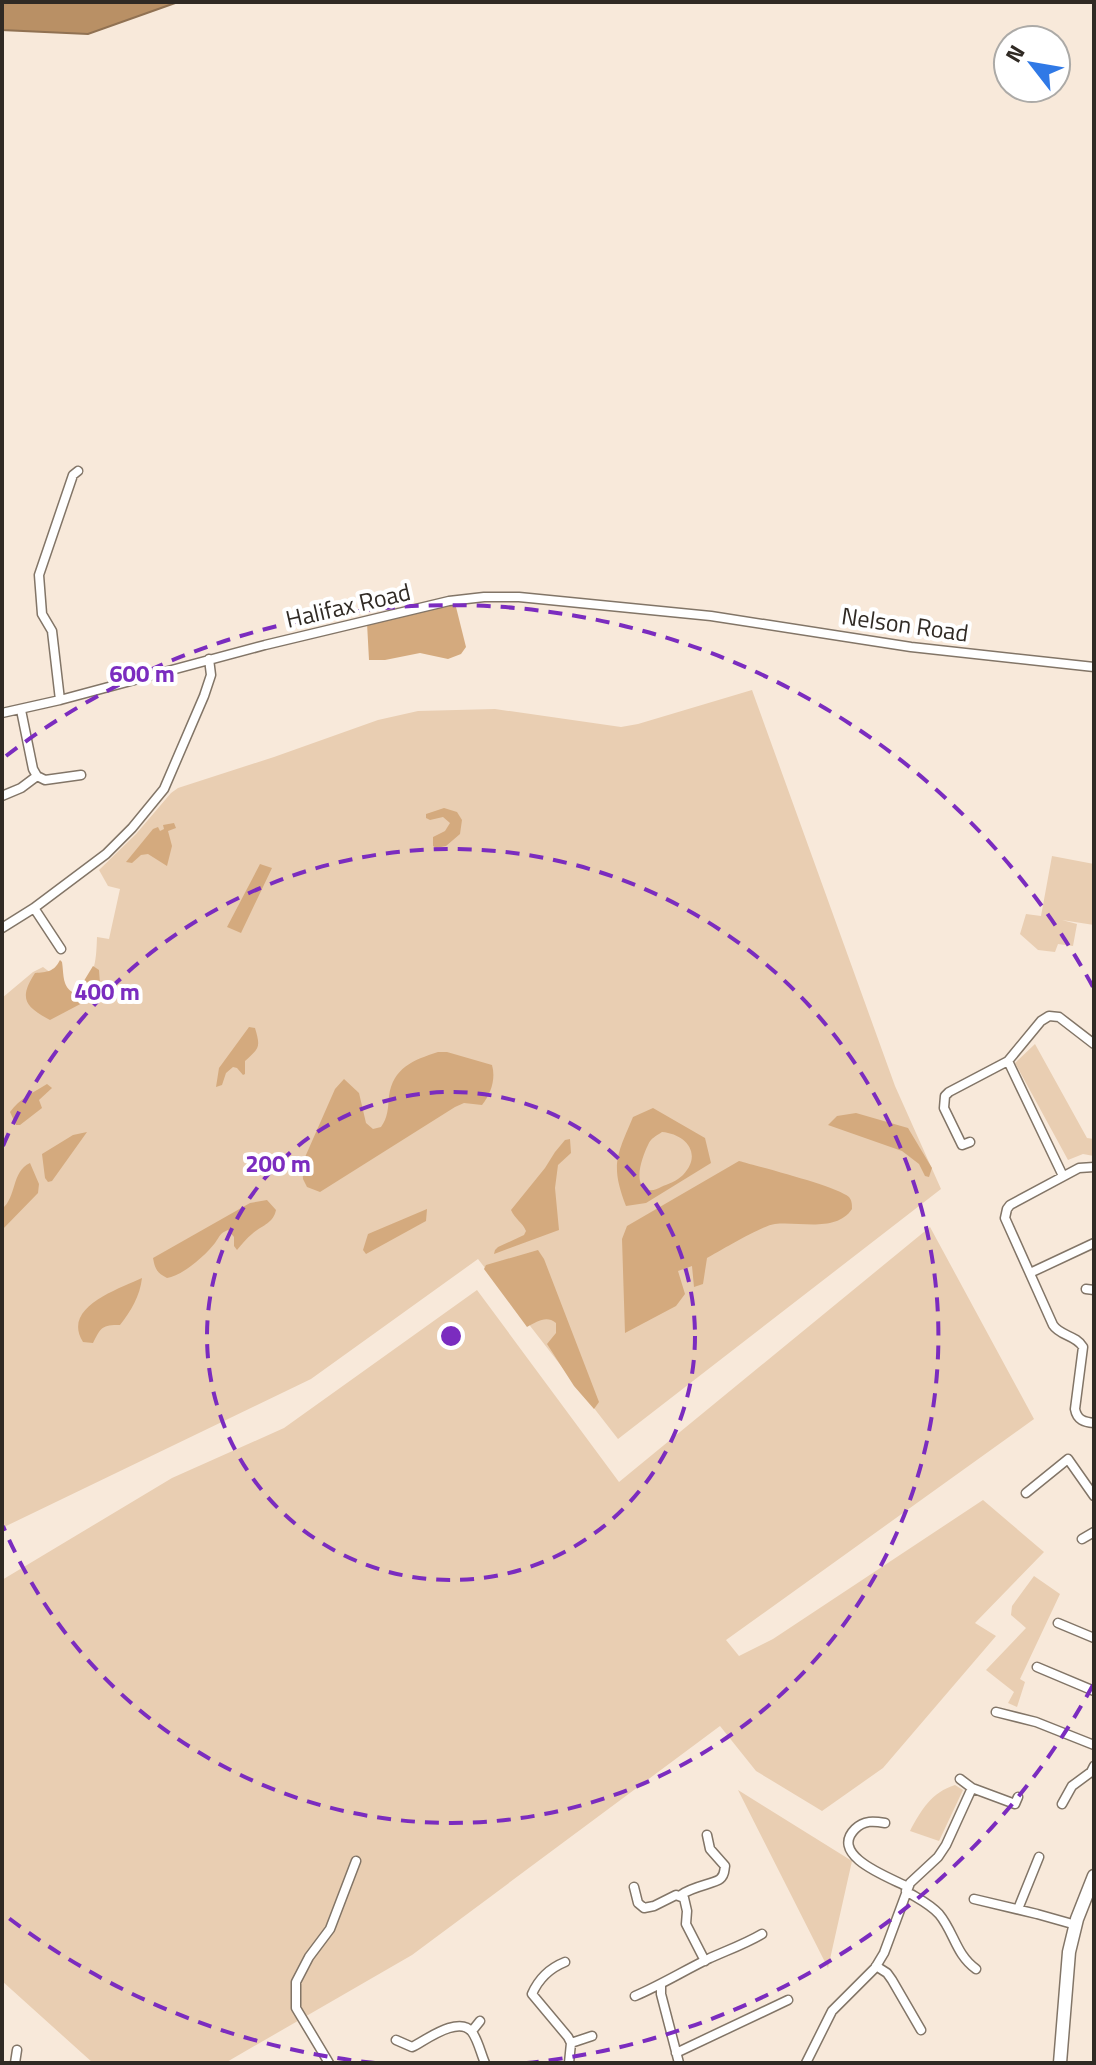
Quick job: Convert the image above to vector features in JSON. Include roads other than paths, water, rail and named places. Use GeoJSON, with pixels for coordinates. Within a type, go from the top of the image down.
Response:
{"type":"FeatureCollection","features":[{"type":"Feature","properties":{"kind":"street"},"geometry":{"type":"LineString","coordinates":[[60,700],[52,631],[42,614],[39,575],[73,475],[78,471]]}},
{"type":"Feature","properties":{"kind":"street","name":"Halifax Road"},"geometry":{"type":"LineString","coordinates":[[2,713],[449,601],[519,597],[711,616]]}},
{"type":"Feature","properties":{"kind":"street","name":"Nelson Road"},"geometry":{"type":"LineString","coordinates":[[711,616],[911,647],[1094,667]]}},
{"type":"Feature","properties":{"kind":"street"},"geometry":{"type":"LineString","coordinates":[[2,928],[106,854],[164,789],[204,696],[211,675],[209,659]]}},
{"type":"Feature","properties":{"kind":"street"},"geometry":{"type":"LineString","coordinates":[[21,710],[37,776],[45,780],[81,775]]}},
{"type":"Feature","properties":{"kind":"street"},"geometry":{"type":"LineString","coordinates":[[2,796],[21,788],[37,776]]}},
{"type":"Feature","properties":{"kind":"street"},"geometry":{"type":"LineString","coordinates":[[34,908],[61,949]]}},
{"type":"Feature","properties":{"kind":"street"},"geometry":{"type":"LineString","coordinates":[[963,1145],[944,1108],[945,1096],[1008,1061],[1041,1021],[1049,1016],[1059,1017],[1094,1044]]}},
{"type":"Feature","properties":{"kind":"street"},"geometry":{"type":"LineString","coordinates":[[1008,1061],[1063,1176]]}},
{"type":"Feature","properties":{"kind":"street"},"geometry":{"type":"LineString","coordinates":[[1094,1167],[1079,1168],[1010,1205],[1005,1218],[1056,1330],[1078,1340],[1083,1347],[1076,1414],[1082,1420],[1094,1423]]}},
{"type":"Feature","properties":{"kind":"street"},"geometry":{"type":"LineString","coordinates":[[1030,1273],[1094,1243]]}},
{"type":"Feature","properties":{"kind":"street"},"geometry":{"type":"LineString","coordinates":[[1026,1493],[1068,1459],[1094,1496]]}},
{"type":"Feature","properties":{"kind":"street"},"geometry":{"type":"LineString","coordinates":[[1082,1539],[1094,1532]]}},
{"type":"Feature","properties":{"kind":"street"},"geometry":{"type":"LineString","coordinates":[[1058,1623],[1094,1638]]}},
{"type":"Feature","properties":{"kind":"street"},"geometry":{"type":"LineString","coordinates":[[1037,1667],[1094,1691]]}},
{"type":"Feature","properties":{"kind":"street"},"geometry":{"type":"LineString","coordinates":[[996,1712],[1036,1722],[1094,1745]]}},
{"type":"Feature","properties":{"kind":"street"},"geometry":{"type":"LineString","coordinates":[[1061,1798],[1094,1766]]}},
{"type":"Feature","properties":{"kind":"street"},"geometry":{"type":"LineString","coordinates":[[960,1779],[972,1788],[1015,1804]]}},
{"type":"Feature","properties":{"kind":"street"},"geometry":{"type":"LineString","coordinates":[[806,2063],[832,2011],[876,1966],[884,1953],[907,1889],[946,1845],[972,1788]]}},
{"type":"Feature","properties":{"kind":"street"},"geometry":{"type":"LineString","coordinates":[[885,1823],[872,1821],[855,1829],[849,1838],[851,1853],[939,1914],[958,1940],[967,1963],[976,1969]]}},
{"type":"Feature","properties":{"kind":"street"},"geometry":{"type":"LineString","coordinates":[[634,1887],[638,1903],[644,1908],[716,1881],[724,1874],[725,1866],[710,1849],[707,1835]]}},
{"type":"Feature","properties":{"kind":"street"},"geometry":{"type":"LineString","coordinates":[[1018,1909],[1039,1857]]}},
{"type":"Feature","properties":{"kind":"street"},"geometry":{"type":"LineString","coordinates":[[329,2063],[296,2008],[296,1982],[309,1957],[330,1929],[356,1861]]}},
{"type":"Feature","properties":{"kind":"street"},"geometry":{"type":"LineString","coordinates":[[1060,2063],[1069,1952],[1093,1880]]}},
{"type":"Feature","properties":{"kind":"street"},"geometry":{"type":"LineString","coordinates":[[681,1895],[686,1904],[689,1934],[705,1961]]}},
{"type":"Feature","properties":{"kind":"street"},"geometry":{"type":"LineString","coordinates":[[974,1899],[1076,1925]]}},
{"type":"Feature","properties":{"kind":"street"},"geometry":{"type":"LineString","coordinates":[[635,1996],[762,1934]]}},
{"type":"Feature","properties":{"kind":"street"},"geometry":{"type":"LineString","coordinates":[[532,1994],[552,1967],[565,1962]]}},
{"type":"Feature","properties":{"kind":"street"},"geometry":{"type":"LineString","coordinates":[[876,1966],[892,1980],[916,2026]]}},
{"type":"Feature","properties":{"kind":"street"},"geometry":{"type":"LineString","coordinates":[[661,1984],[679,2063]]}},
{"type":"Feature","properties":{"kind":"street"},"geometry":{"type":"LineString","coordinates":[[521,1995],[532,1994]]}},
{"type":"Feature","properties":{"kind":"street"},"geometry":{"type":"LineString","coordinates":[[532,1994],[571,2043],[569,2063]]}},
{"type":"Feature","properties":{"kind":"street"},"geometry":{"type":"LineString","coordinates":[[676,2053],[781,2008],[788,2000]]}},
{"type":"Feature","properties":{"kind":"street"},"geometry":{"type":"LineString","coordinates":[[472,2031],[480,2021]]}},
{"type":"Feature","properties":{"kind":"street"},"geometry":{"type":"LineString","coordinates":[[396,2040],[412,2052],[448,2027],[472,2031]]}},
{"type":"Feature","properties":{"kind":"street"},"geometry":{"type":"LineString","coordinates":[[472,2031],[485,2063]]}},
{"type":"Feature","properties":{"kind":"street"},"geometry":{"type":"LineString","coordinates":[[571,2043],[592,2036]]}},
{"type":"Feature","properties":{"kind":"street"},"geometry":{"type":"LineString","coordinates":[[15,2063],[17,2050]]}}]}
